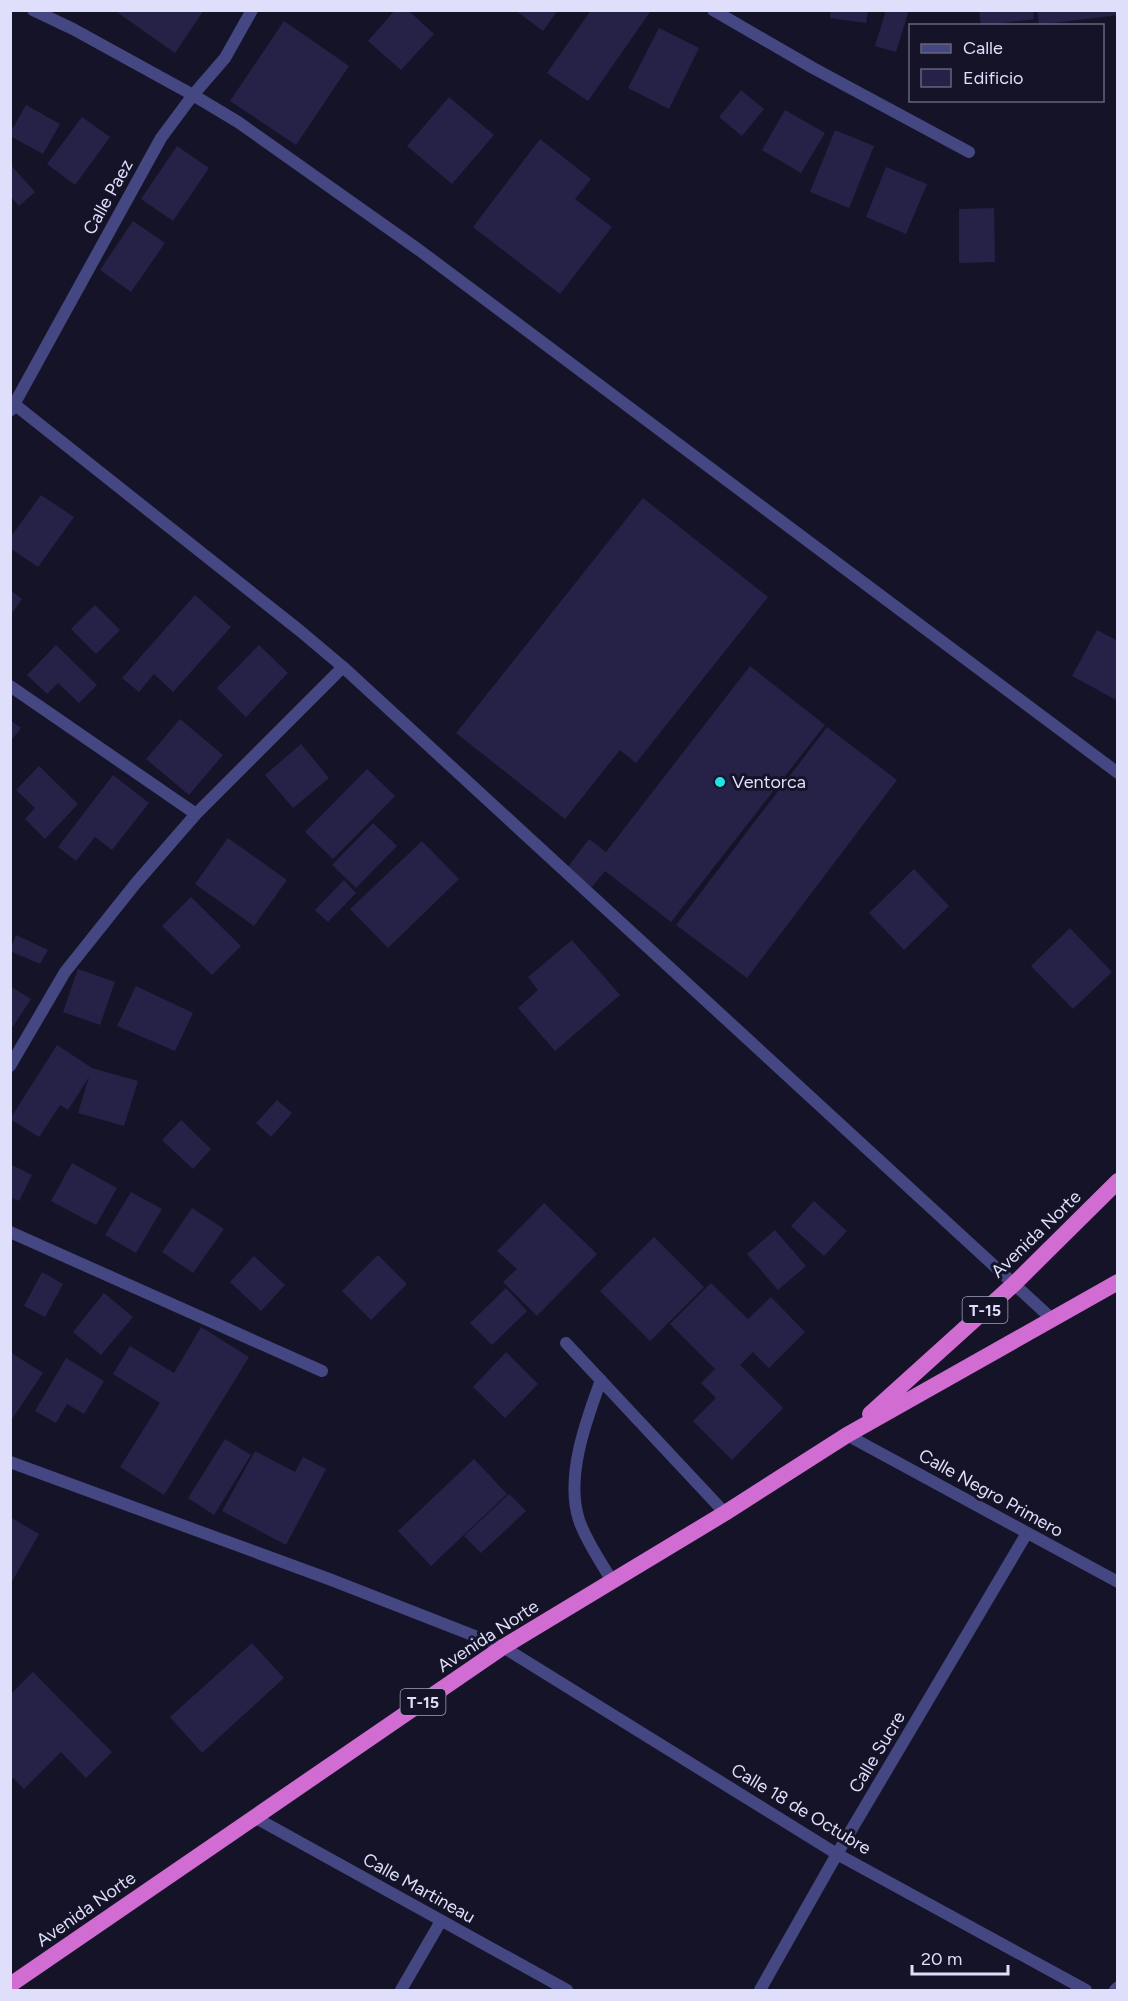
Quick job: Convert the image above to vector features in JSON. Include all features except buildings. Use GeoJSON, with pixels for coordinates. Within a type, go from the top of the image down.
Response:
{"type":"FeatureCollection","features":[{"type":"Feature","properties":{"kind":"highway","name":"Avenida Norte"},"geometry":{"type":"LineString","coordinates":[[847,1435],[1014,1284],[1118,1181]]}},
{"type":"Feature","properties":{"kind":"highway","name":"Avenida Norte"},"geometry":{"type":"LineString","coordinates":[[10,1985],[503,1647],[725,1513],[847,1435],[1118,1282]]}},
{"type":"Feature","properties":{"kind":"street"},"geometry":{"type":"LineString","coordinates":[[33,10],[73,29],[238,122],[419,250],[1118,773]]}},
{"type":"Feature","properties":{"kind":"street","name":"Calle Paez"},"geometry":{"type":"LineString","coordinates":[[12,408],[161,138],[193,95],[225,58],[252,10]]}},
{"type":"Feature","properties":{"kind":"street"},"geometry":{"type":"LineString","coordinates":[[713,10],[813,68],[969,152]]}},
{"type":"Feature","properties":{"kind":"street"},"geometry":{"type":"LineString","coordinates":[[12,408],[299,630],[343,667],[1052,1319]]}},
{"type":"Feature","properties":{"kind":"street"},"geometry":{"type":"LineString","coordinates":[[10,1066],[65,972],[136,883],[196,814],[343,667]]}},
{"type":"Feature","properties":{"kind":"street"},"geometry":{"type":"LineString","coordinates":[[10,686],[196,814]]}},
{"type":"Feature","properties":{"kind":"street"},"geometry":{"type":"LineString","coordinates":[[10,1232],[322,1371]]}},
{"type":"Feature","properties":{"kind":"street"},"geometry":{"type":"LineString","coordinates":[[566,1343],[725,1513]]}},
{"type":"Feature","properties":{"kind":"street"},"geometry":{"type":"LineString","coordinates":[[601,1380],[587,1416],[574,1486],[579,1520],[612,1581]]}},
{"type":"Feature","properties":{"kind":"street","name":"Calle Negro Primero"},"geometry":{"type":"LineString","coordinates":[[847,1435],[1118,1582]]}},
{"type":"Feature","properties":{"kind":"street","name":"Calle 18 de Octubre"},"geometry":{"type":"LineString","coordinates":[[10,1462],[329,1579],[503,1647],[837,1854],[1086,1990]]}},
{"type":"Feature","properties":{"kind":"street","name":"Calle Sucre"},"geometry":{"type":"LineString","coordinates":[[760,1990],[837,1854],[1028,1533]]}},
{"type":"Feature","properties":{"kind":"street","name":"Calle Martineau"},"geometry":{"type":"LineString","coordinates":[[254,1817],[567,1990]]}},
{"type":"Feature","properties":{"kind":"street"},"geometry":{"type":"LineString","coordinates":[[401,1990],[441,1921]]}},
{"type":"Feature","properties":{"kind":"place","name":"Ventorca"},"geometry":{"type":"Point","coordinates":[720,782]}}]}
